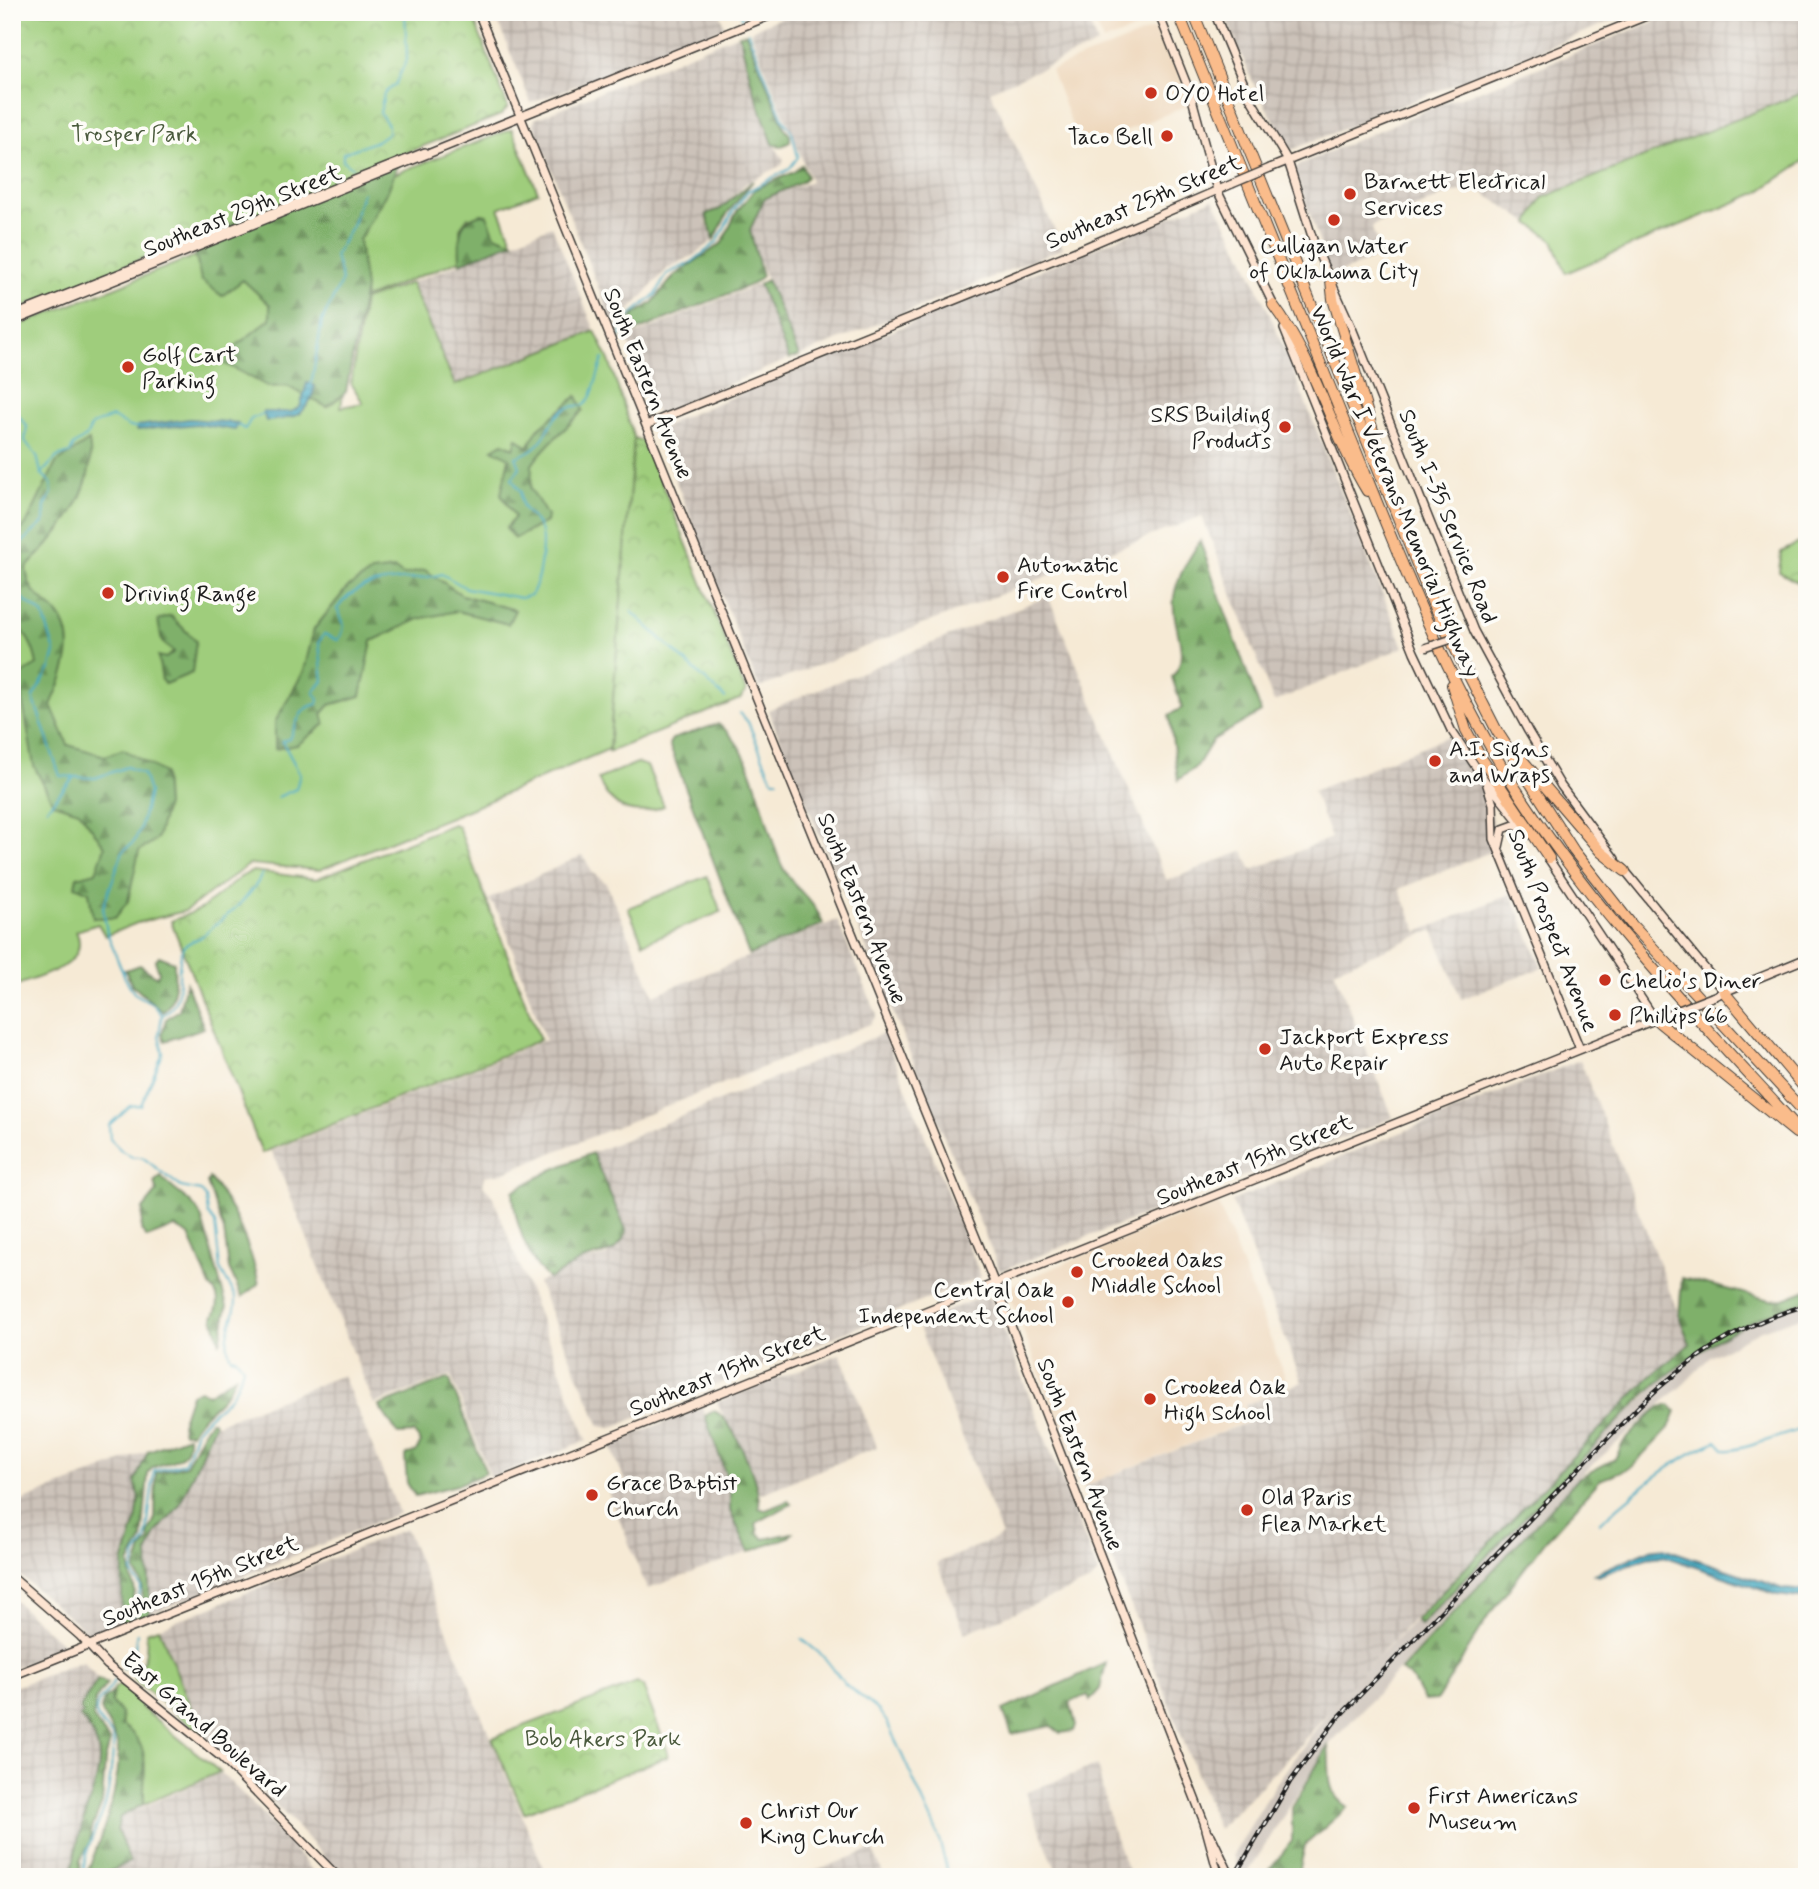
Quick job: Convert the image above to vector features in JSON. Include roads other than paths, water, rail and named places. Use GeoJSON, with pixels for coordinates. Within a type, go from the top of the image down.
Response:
{"type":"FeatureCollection","features":[{"type":"Feature","properties":{"kind":"highway","name":"World War I Veterans Memorial Highway"},"geometry":{"type":"LineString","coordinates":[[1178,12],[1383,518],[1442,654],[1493,752],[1570,869],[1644,962],[1807,1140]]}},
{"type":"Feature","properties":{"kind":"highway","name":"World War I Veterans Memorial Highway"},"geometry":{"type":"LineString","coordinates":[[1193,12],[1396,515],[1449,638],[1497,731],[1574,851],[1632,925],[1807,1115]]}},
{"type":"Feature","properties":{"kind":"highway"},"geometry":{"type":"LineString","coordinates":[[1331,280],[1333,299],[1372,421],[1396,515]]}},
{"type":"Feature","properties":{"kind":"highway"},"geometry":{"type":"LineString","coordinates":[[1273,305],[1293,334],[1352,466],[1383,518]]}},
{"type":"Feature","properties":{"kind":"highway"},"geometry":{"type":"LineString","coordinates":[[1442,654],[1466,730],[1549,858]]}},
{"type":"Feature","properties":{"kind":"highway"},"geometry":{"type":"LineString","coordinates":[[1497,731],[1601,852],[1625,871]]}},
{"type":"Feature","properties":{"kind":"highway"},"geometry":{"type":"LineString","coordinates":[[1724,992],[1807,1091]]}},
{"type":"Feature","properties":{"kind":"highway"},"geometry":{"type":"LineString","coordinates":[[1655,1019],[1807,1140]]}},
{"type":"Feature","properties":{"kind":"main road","name":"South Eastern Avenue"},"geometry":{"type":"LineString","coordinates":[[478,12],[993,1282],[1204,1822],[1231,1877]]}},
{"type":"Feature","properties":{"kind":"main road","name":"Southeast 29th Street"},"geometry":{"type":"LineString","coordinates":[[12,322],[393,163],[521,117],[779,12]]}},
{"type":"Feature","properties":{"kind":"main road","name":"South Prospect Avenue"},"geometry":{"type":"LineString","coordinates":[[1158,12],[1191,95],[1217,190],[1273,305],[1414,652],[1451,730],[1486,782],[1493,804],[1493,834],[1580,1049]]}},
{"type":"Feature","properties":{"kind":"main road","name":"South I-35 Service Road"},"geometry":{"type":"LineString","coordinates":[[1214,12],[1249,96],[1288,161],[1315,246],[1474,631],[1507,695],[1561,786],[1625,871],[1724,992]]}},
{"type":"Feature","properties":{"kind":"main road","name":"Southeast 25th Street"},"geometry":{"type":"LineString","coordinates":[[646,425],[1656,12]]}},
{"type":"Feature","properties":{"kind":"main road","name":"Southeast 29th Street"},"geometry":{"type":"LineString","coordinates":[[12,316],[83,291]]}},
{"type":"Feature","properties":{"kind":"main road"},"geometry":{"type":"LineString","coordinates":[[1414,652],[1474,631]]}},
{"type":"Feature","properties":{"kind":"main road"},"geometry":{"type":"LineString","coordinates":[[1486,782],[1549,858],[1655,1019]]}},
{"type":"Feature","properties":{"kind":"main road"},"geometry":{"type":"LineString","coordinates":[[1499,848],[1503,830],[1512,825],[1524,829]]}},
{"type":"Feature","properties":{"kind":"main road","name":"Southeast 15th Street"},"geometry":{"type":"LineString","coordinates":[[12,1676],[1807,958]]}},
{"type":"Feature","properties":{"kind":"main road","name":"East Grand Boulevard"},"geometry":{"type":"LineString","coordinates":[[12,1577],[89,1645],[107,1665],[227,1762],[338,1877]]}},
{"type":"Feature","properties":{"kind":"main road","name":"South Eastern Avenue"},"geometry":{"type":"LineString","coordinates":[[1204,1822],[1219,1877]]}},
{"type":"Feature","properties":{"kind":"water"},"geometry":{"type":"Polygon","coordinates":[[[307,383],[315,386],[304,410],[292,417],[266,421],[263,412],[291,412],[300,407],[307,383]]]}},
{"type":"Feature","properties":{"kind":"water"},"geometry":{"type":"Polygon","coordinates":[[[190,419],[238,423],[235,430],[197,424],[137,430],[138,426],[190,419]]]}},
{"type":"Feature","properties":{"kind":"water"},"geometry":{"type":"Polygon","coordinates":[[[1663,1548],[1784,1589],[1807,1591],[1807,1599],[1778,1595],[1663,1556],[1647,1558],[1598,1576],[1594,1574],[1649,1550],[1663,1548]]]}},
{"type":"Feature","properties":{"kind":"waterway"},"geometry":{"type":"LineString","coordinates":[[353,168],[343,160],[343,153],[377,141],[388,133],[388,125],[380,113],[384,93],[395,85],[407,59],[405,12]]}},
{"type":"Feature","properties":{"kind":"waterway"},"geometry":{"type":"LineString","coordinates":[[741,12],[742,19]]}},
{"type":"Feature","properties":{"kind":"waterway"},"geometry":{"type":"LineString","coordinates":[[620,338],[625,320],[656,294],[667,274],[692,262],[717,242],[733,211],[748,191],[789,169],[798,157],[792,132],[784,121],[748,32]]}},
{"type":"Feature","properties":{"kind":"waterway"},"geometry":{"type":"LineString","coordinates":[[311,386],[322,321],[342,280],[335,256],[353,224],[362,193]]}},
{"type":"Feature","properties":{"kind":"waterway"},"geometry":{"type":"LineString","coordinates":[[278,797],[296,789],[300,774],[282,741],[289,739],[302,713],[317,704],[319,699],[314,692],[323,681],[319,642],[324,634],[338,640],[341,636],[344,625],[337,609],[347,597],[371,585],[442,574],[466,588],[521,598],[531,595],[539,573],[541,535],[537,523],[522,505],[521,492],[512,479],[520,467],[516,457],[536,446],[560,413],[569,407],[584,405],[591,397],[603,359]]}},
{"type":"Feature","properties":{"kind":"waterway"},"geometry":{"type":"LineString","coordinates":[[14,410],[27,426],[25,441],[37,456],[41,473]]}},
{"type":"Feature","properties":{"kind":"waterway"},"geometry":{"type":"LineString","coordinates":[[237,425],[245,429],[251,419],[263,414]]}},
{"type":"Feature","properties":{"kind":"waterway"},"geometry":{"type":"LineString","coordinates":[[41,474],[57,457],[70,453],[74,445],[86,437],[92,425],[113,417],[129,427],[139,427]]}},
{"type":"Feature","properties":{"kind":"waterway"},"geometry":{"type":"LineString","coordinates":[[12,552],[44,522],[45,506],[52,493],[51,483],[42,474]]}},
{"type":"Feature","properties":{"kind":"waterway"},"geometry":{"type":"LineString","coordinates":[[12,591],[43,614],[55,652],[51,667],[33,697],[60,776],[95,778],[127,767],[143,774],[149,792],[140,829],[134,842],[123,851],[103,907],[107,933],[125,978],[134,993],[154,1005],[162,1015],[159,1035],[163,1053],[141,1105],[130,1106],[109,1125],[110,1139],[122,1151],[132,1157],[142,1157],[181,1187],[201,1191],[206,1198],[208,1214],[215,1223],[220,1269],[236,1297],[227,1341],[231,1357],[236,1358],[243,1367],[239,1380],[225,1402],[198,1428],[184,1463],[154,1471],[146,1540],[136,1555],[132,1572],[141,1588],[132,1620]]}},
{"type":"Feature","properties":{"kind":"waterway"},"geometry":{"type":"LineString","coordinates":[[631,611],[725,698]]}},
{"type":"Feature","properties":{"kind":"waterway"},"geometry":{"type":"LineString","coordinates":[[740,713],[748,722],[770,775],[774,780],[778,780]]}},
{"type":"Feature","properties":{"kind":"waterway"},"geometry":{"type":"LineString","coordinates":[[47,808],[74,777]]}},
{"type":"Feature","properties":{"kind":"waterway"},"geometry":{"type":"LineString","coordinates":[[163,1015],[176,1001],[183,947],[204,935],[237,906],[262,874]]}},
{"type":"Feature","properties":{"kind":"waterway"},"geometry":{"type":"LineString","coordinates":[[1599,1523],[1655,1477],[1701,1448],[1717,1441],[1725,1450],[1732,1450],[1801,1430]]}},
{"type":"Feature","properties":{"kind":"waterway"},"geometry":{"type":"LineString","coordinates":[[123,1668],[134,1655],[137,1633]]}},
{"type":"Feature","properties":{"kind":"waterway"},"geometry":{"type":"LineString","coordinates":[[802,1639],[824,1657],[845,1684],[878,1710],[887,1722],[937,1832],[949,1877]]}},
{"type":"Feature","properties":{"kind":"waterway"},"geometry":{"type":"LineString","coordinates":[[85,1877],[87,1852],[106,1801],[113,1750],[113,1738],[98,1719],[96,1712],[114,1680]]}},
{"type":"Feature","properties":{"kind":"railway"},"geometry":{"type":"LineString","coordinates":[[1234,1877],[1290,1782],[1336,1720],[1638,1407],[1676,1373],[1716,1345],[1759,1322],[1807,1305]]}},
{"type":"Feature","properties":{"kind":"place","name":"OYO Hotel"},"geometry":{"type":"Point","coordinates":[1151,93]}},
{"type":"Feature","properties":{"kind":"place","name":"Taco Bell"},"geometry":{"type":"Point","coordinates":[1167,136]}},
{"type":"Feature","properties":{"kind":"place","name":"Barnett Electrical Services"},"geometry":{"type":"Point","coordinates":[1350,194]}},
{"type":"Feature","properties":{"kind":"place","name":"Culligan Water of Oklahoma City"},"geometry":{"type":"Point","coordinates":[1334,220]}},
{"type":"Feature","properties":{"kind":"place","name":"Golf Cart Parking"},"geometry":{"type":"Point","coordinates":[128,367]}},
{"type":"Feature","properties":{"kind":"place","name":"SRS Building Products"},"geometry":{"type":"Point","coordinates":[1285,427]}},
{"type":"Feature","properties":{"kind":"place","name":"Automatic Fire Control"},"geometry":{"type":"Point","coordinates":[1003,577]}},
{"type":"Feature","properties":{"kind":"place","name":"Driving Range"},"geometry":{"type":"Point","coordinates":[108,593]}},
{"type":"Feature","properties":{"kind":"place","name":"A.I. Signs and Wraps"},"geometry":{"type":"Point","coordinates":[1435,761]}},
{"type":"Feature","properties":{"kind":"place","name":"Chelio's Diner"},"geometry":{"type":"Point","coordinates":[1605,980]}},
{"type":"Feature","properties":{"kind":"place","name":"Phillips 66"},"geometry":{"type":"Point","coordinates":[1615,1015]}},
{"type":"Feature","properties":{"kind":"place","name":"Jackport Express Auto Repair"},"geometry":{"type":"Point","coordinates":[1265,1049]}},
{"type":"Feature","properties":{"kind":"place","name":"Crooked Oaks Middle School"},"geometry":{"type":"Point","coordinates":[1077,1272]}},
{"type":"Feature","properties":{"kind":"place","name":"Central Oak Independent School"},"geometry":{"type":"Point","coordinates":[1068,1302]}},
{"type":"Feature","properties":{"kind":"place","name":"Crooked Oak High School"},"geometry":{"type":"Point","coordinates":[1150,1399]}},
{"type":"Feature","properties":{"kind":"place","name":"Grace Baptist Church"},"geometry":{"type":"Point","coordinates":[592,1495]}},
{"type":"Feature","properties":{"kind":"place","name":"Old Paris Flea Market"},"geometry":{"type":"Point","coordinates":[1247,1510]}},
{"type":"Feature","properties":{"kind":"place","name":"First Americans Museum"},"geometry":{"type":"Point","coordinates":[1414,1808]}},
{"type":"Feature","properties":{"kind":"place","name":"Christ Our King Church"},"geometry":{"type":"Point","coordinates":[746,1823]}},
{"type":"Feature","properties":{"kind":"park label","name":"Trosper Park"},"geometry":{"type":"Point","coordinates":[134,133]}},
{"type":"Feature","properties":{"kind":"park label","name":"Bob Akers Park"},"geometry":{"type":"Point","coordinates":[603,1738]}}]}
